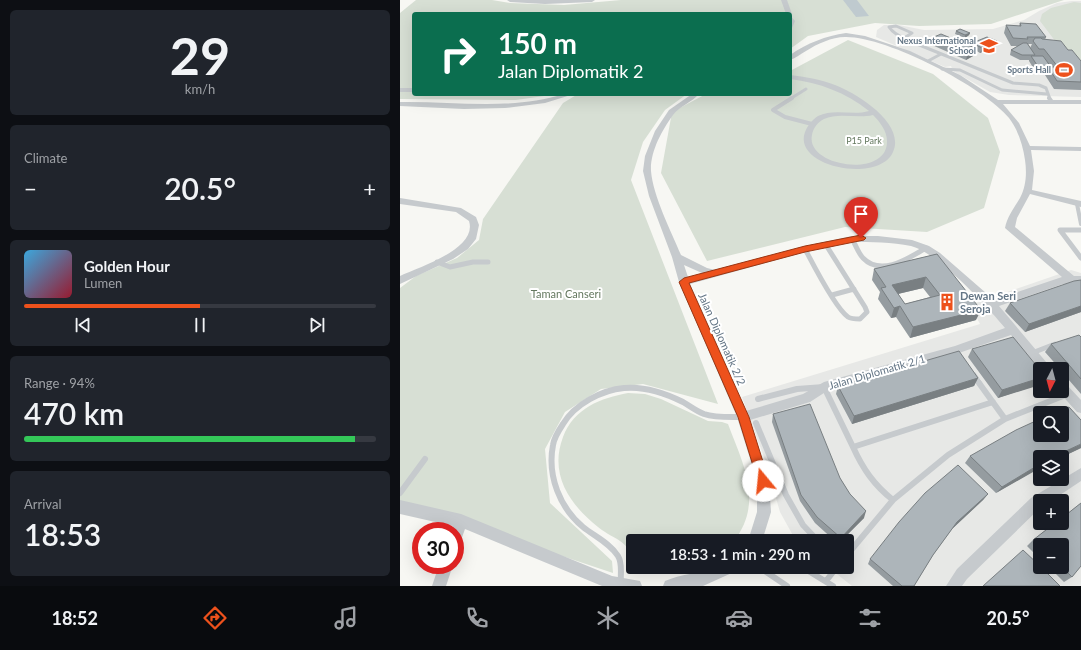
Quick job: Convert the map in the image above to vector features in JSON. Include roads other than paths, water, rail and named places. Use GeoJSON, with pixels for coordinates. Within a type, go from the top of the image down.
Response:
{"type":"FeatureCollection","features":[{"type":"Feature","properties":{"kind":"street"},"geometry":{"type":"LineString","coordinates":[[510,0],[546,2],[592,0]]}},
{"type":"Feature","properties":{"kind":"street"},"geometry":{"type":"LineString","coordinates":[[784,0],[788,12]]}},
{"type":"Feature","properties":{"kind":"street"},"geometry":{"type":"LineString","coordinates":[[792,57],[805,49],[830,38],[852,35],[875,40],[928,61],[968,83],[996,102],[1016,123],[1027,148],[1029,167],[1027,191],[1010,228],[1076,279]]}},
{"type":"Feature","properties":{"kind":"street"},"geometry":{"type":"LineString","coordinates":[[792,78],[809,79],[832,86],[852,96],[874,112],[887,126],[892,140],[892,147],[890,152],[880,160],[862,166],[841,166],[830,163],[815,154],[808,143],[807,137],[812,124],[819,119],[835,113],[860,115],[874,112]]}},
{"type":"Feature","properties":{"kind":"street"},"geometry":{"type":"LineString","coordinates":[[400,90],[412,90]]}},
{"type":"Feature","properties":{"kind":"street"},"geometry":{"type":"LineString","coordinates":[[400,104],[464,107],[492,106],[550,101],[565,96]]}},
{"type":"Feature","properties":{"kind":"street","name":"Jalan Diplomatik 2/2"},"geometry":{"type":"LineString","coordinates":[[693,96],[672,112],[659,130],[649,156],[647,171],[652,196],[677,257],[684,282],[743,417],[763,481],[764,512],[758,534]]}},
{"type":"Feature","properties":{"kind":"street"},"geometry":{"type":"LineString","coordinates":[[996,102],[1081,102]]}},
{"type":"Feature","properties":{"kind":"street"},"geometry":{"type":"LineString","coordinates":[[1027,148],[1081,149]]}},
{"type":"Feature","properties":{"kind":"street"},"geometry":{"type":"LineString","coordinates":[[1027,191],[1079,204]]}},
{"type":"Feature","properties":{"kind":"street"},"geometry":{"type":"LineString","coordinates":[[400,201],[458,210],[473,219],[475,225],[474,233],[465,247],[450,257],[400,280]]}},
{"type":"Feature","properties":{"kind":"street"},"geometry":{"type":"LineString","coordinates":[[684,282],[805,249],[852,239],[861,238],[896,240],[926,248],[992,304],[1040,362]]}},
{"type":"Feature","properties":{"kind":"street"},"geometry":{"type":"LineString","coordinates":[[677,257],[705,271],[716,273]]}},
{"type":"Feature","properties":{"kind":"street"},"geometry":{"type":"LineString","coordinates":[[992,304],[1062,280],[1076,279]]}},
{"type":"Feature","properties":{"kind":"street","name":"Jalan Diplomatik 2/1"},"geometry":{"type":"LineString","coordinates":[[743,417],[806,398],[824,387],[958,353],[1012,330]]}},
{"type":"Feature","properties":{"kind":"street"},"geometry":{"type":"LineString","coordinates":[[1069,395],[1081,408]]}},
{"type":"Feature","properties":{"kind":"street"},"geometry":{"type":"LineString","coordinates":[[953,586],[962,574],[1036,503],[1081,474]]}},
{"type":"Feature","properties":{"kind":"street"},"geometry":{"type":"LineString","coordinates":[[400,507],[461,521],[620,585]]}},
{"type":"Feature","properties":{"kind":"street"},"geometry":{"type":"LineString","coordinates":[[439,586],[443,574]]}},
{"type":"Feature","properties":{"kind":"street"},"geometry":{"type":"LineString","coordinates":[[670,586],[693,583],[716,574]]}},
{"type":"Feature","properties":{"kind":"lane"},"geometry":{"type":"LineString","coordinates":[[904,38],[912,33],[896,26],[888,27],[890,30],[904,38],[1013,84],[1039,85],[1046,88],[1048,92],[1047,94],[1052,102]]}},
{"type":"Feature","properties":{"kind":"lane"},"geometry":{"type":"LineString","coordinates":[[928,61],[941,54]]}},
{"type":"Feature","properties":{"kind":"lane"},"geometry":{"type":"LineString","coordinates":[[942,69],[960,70],[1002,90],[1047,94]]}},
{"type":"Feature","properties":{"kind":"lane"},"geometry":{"type":"LineString","coordinates":[[806,89],[773,110],[775,113],[812,124]]}},
{"type":"Feature","properties":{"kind":"lane"},"geometry":{"type":"LineString","coordinates":[[1079,204],[1081,224]]}},
{"type":"Feature","properties":{"kind":"lane"},"geometry":{"type":"LineString","coordinates":[[1081,230],[1060,230],[1081,258]]}},
{"type":"Feature","properties":{"kind":"lane"},"geometry":{"type":"LineString","coordinates":[[852,239],[864,259],[874,265],[880,266],[896,263],[926,248]]}},
{"type":"Feature","properties":{"kind":"lane"},"geometry":{"type":"LineString","coordinates":[[805,249],[832,295],[848,317],[860,319],[867,312],[866,307],[826,245]]}},
{"type":"Feature","properties":{"kind":"lane"},"geometry":{"type":"LineString","coordinates":[[437,262],[448,268],[470,262],[488,262]]}},
{"type":"Feature","properties":{"kind":"lane"},"geometry":{"type":"LineString","coordinates":[[832,295],[854,289]]}},
{"type":"Feature","properties":{"kind":"lane"},"geometry":{"type":"LineString","coordinates":[[1032,353],[1060,342]]}},
{"type":"Feature","properties":{"kind":"lane"},"geometry":{"type":"LineString","coordinates":[[969,367],[1005,419]]}},
{"type":"Feature","properties":{"kind":"lane"},"geometry":{"type":"LineString","coordinates":[[758,399],[797,389],[824,387],[870,480],[881,492],[892,500]]}},
{"type":"Feature","properties":{"kind":"lane"},"geometry":{"type":"LineString","coordinates":[[620,585],[619,558],[611,548],[582,527],[564,507],[558,491],[552,461],[553,445],[560,429],[568,417],[579,406],[593,398],[624,388],[636,388],[658,392],[678,400],[704,414],[716,417],[743,417]]}},
{"type":"Feature","properties":{"kind":"lane"},"geometry":{"type":"LineString","coordinates":[[854,546],[892,500],[948,455],[1005,419],[1050,398]]}},
{"type":"Feature","properties":{"kind":"lane"},"geometry":{"type":"LineString","coordinates":[[853,447],[993,402]]}},
{"type":"Feature","properties":{"kind":"lane"},"geometry":{"type":"LineString","coordinates":[[756,423],[786,495],[802,525],[811,534]]}},
{"type":"Feature","properties":{"kind":"lane"},"geometry":{"type":"LineString","coordinates":[[400,493],[425,459]]}},
{"type":"Feature","properties":{"kind":"lane"},"geometry":{"type":"LineString","coordinates":[[769,574],[787,586]]}},
{"type":"Feature","properties":{"kind":"lane"},"geometry":{"type":"LineString","coordinates":[[815,574],[833,586]]}},
{"type":"Feature","properties":{"kind":"lane"},"geometry":{"type":"LineString","coordinates":[[826,580],[831,574]]}},
{"type":"Feature","properties":{"kind":"place","name":"Nexus International School"},"geometry":{"type":"Point","coordinates":[989,46]}},
{"type":"Feature","properties":{"kind":"place","name":"Sports Hall"},"geometry":{"type":"Point","coordinates":[1064,70]}},
{"type":"Feature","properties":{"kind":"place","name":"Dewan Seri Seroja"},"geometry":{"type":"Point","coordinates":[947,302]}},
{"type":"Feature","properties":{"kind":"park label","name":"P15 Park"},"geometry":{"type":"Point","coordinates":[864,141]}},
{"type":"Feature","properties":{"kind":"park label","name":"Taman Canseri"},"geometry":{"type":"Point","coordinates":[566,294]}}]}
